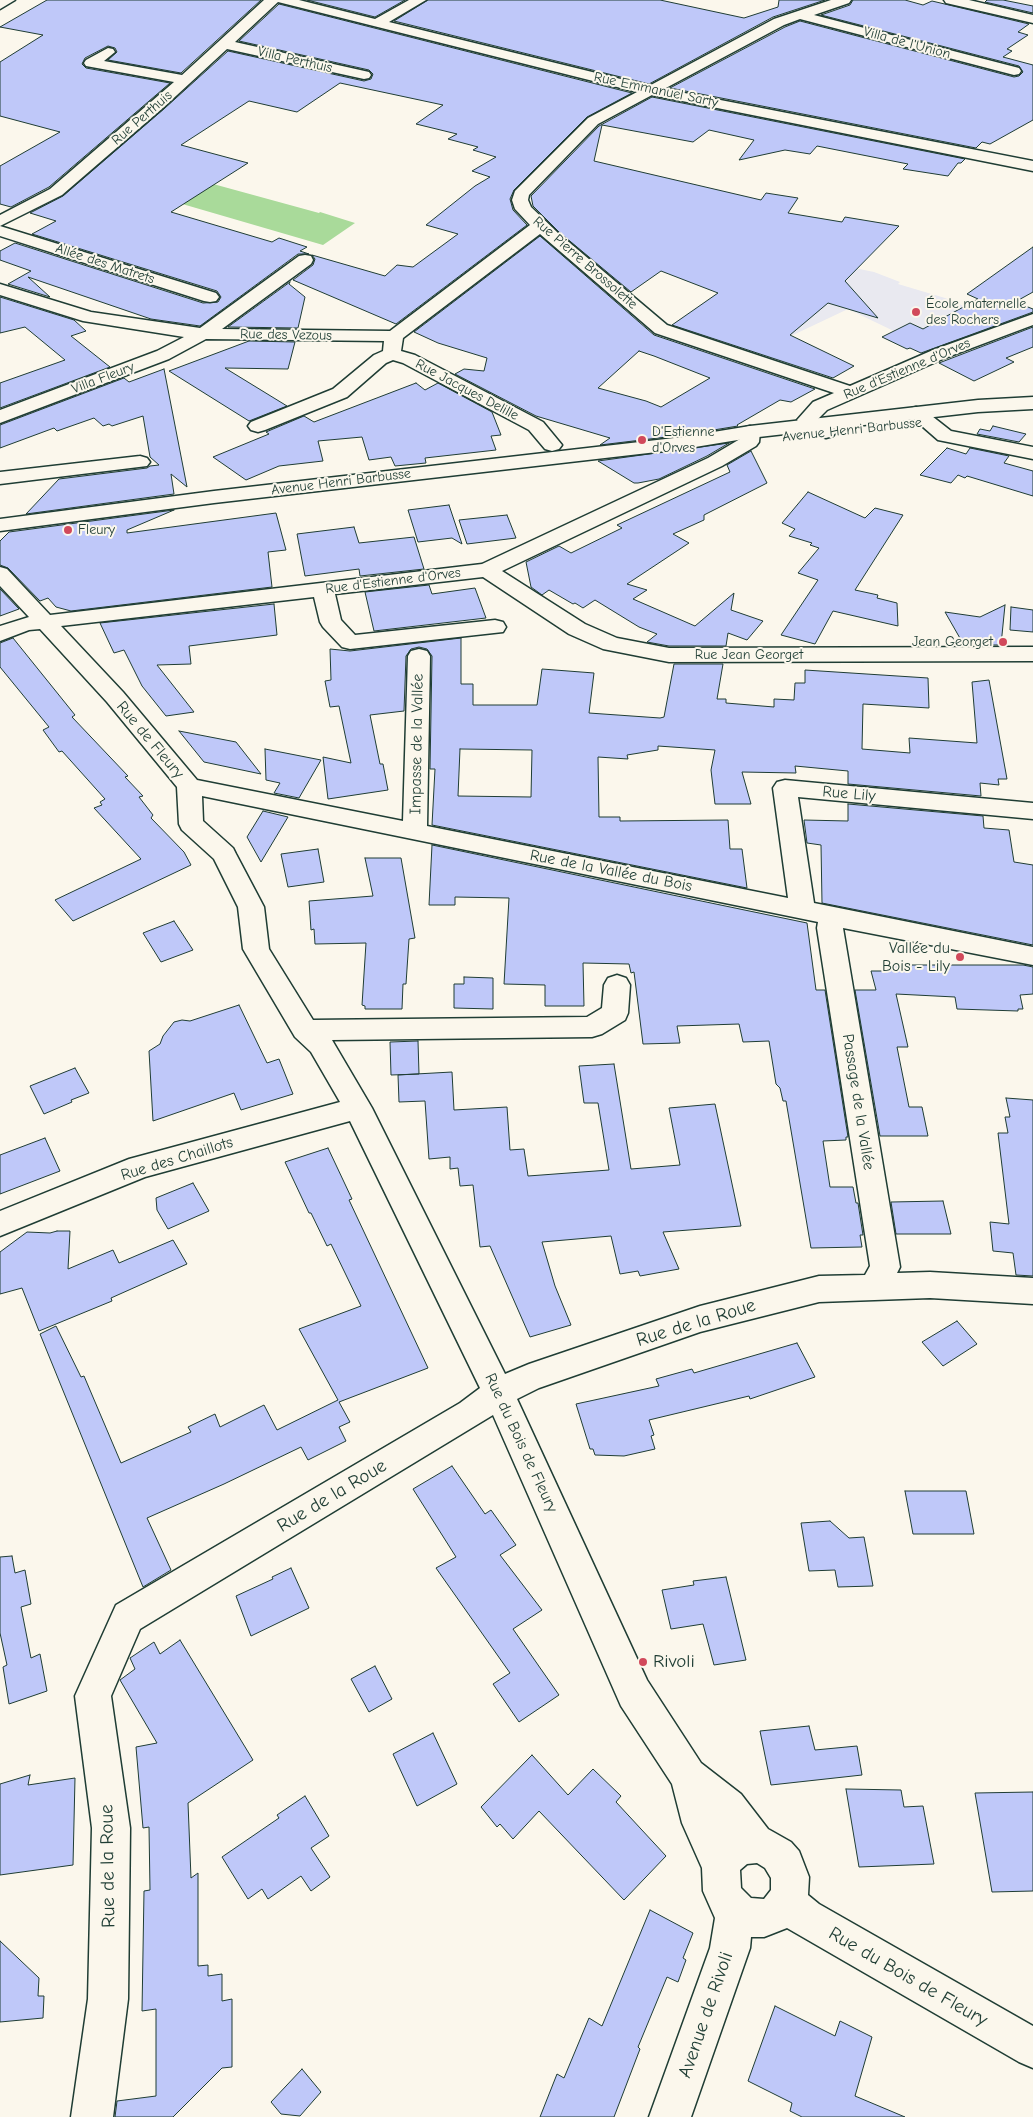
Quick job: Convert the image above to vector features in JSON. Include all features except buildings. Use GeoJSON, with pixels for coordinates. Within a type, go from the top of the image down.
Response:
{"type":"FeatureCollection","features":[{"type":"Feature","properties":{"kind":"street"},"geometry":{"type":"LineString","coordinates":[[0,5],[8,0]]}},
{"type":"Feature","properties":{"kind":"street","name":"Rue Perthuis"},"geometry":{"type":"LineString","coordinates":[[0,221],[56,192],[186,80],[272,0]]}},
{"type":"Feature","properties":{"kind":"street","name":"Rue Emmanuel Sarty"},"geometry":{"type":"LineString","coordinates":[[283,0],[650,90],[1033,166]]}},
{"type":"Feature","properties":{"kind":"street"},"geometry":{"type":"LineString","coordinates":[[377,23],[419,0]]}},
{"type":"Feature","properties":{"kind":"street","name":"Rue Pierre Brossolette"},"geometry":{"type":"LineString","coordinates":[[844,0],[779,22],[587,125],[522,194],[520,205],[540,226],[660,329],[850,392]]}},
{"type":"Feature","properties":{"kind":"street"},"geometry":{"type":"LineString","coordinates":[[951,0],[1033,19]]}},
{"type":"Feature","properties":{"kind":"street","name":"Villa de l'Union"},"geometry":{"type":"LineString","coordinates":[[800,15],[1014,71]]}},
{"type":"Feature","properties":{"kind":"street","name":"Villa Perthuis"},"geometry":{"type":"LineString","coordinates":[[226,44],[364,76]]}},
{"type":"Feature","properties":{"kind":"street"},"geometry":{"type":"LineString","coordinates":[[108,52],[91,63],[186,80]]}},
{"type":"Feature","properties":{"kind":"street"},"geometry":{"type":"LineString","coordinates":[[258,426],[340,393],[380,359],[393,345],[540,226]]}},
{"type":"Feature","properties":{"kind":"street","name":"Allée des Matrets"},"geometry":{"type":"LineString","coordinates":[[0,231],[210,298]]}},
{"type":"Feature","properties":{"kind":"street","name":"Villa Fleury"},"geometry":{"type":"LineString","coordinates":[[0,417],[163,355],[203,334],[305,260]]}},
{"type":"Feature","properties":{"kind":"street","name":"Rue des Vezous"},"geometry":{"type":"LineString","coordinates":[[0,289],[89,318],[203,334],[393,345]]}},
{"type":"Feature","properties":{"kind":"street","name":"Rue d'Estienne d'Orves"},"geometry":{"type":"LineString","coordinates":[[819,428],[807,420],[820,406],[850,392],[863,389],[939,354],[1033,319]]}},
{"type":"Feature","properties":{"kind":"street","name":"Rue Jacques Delille"},"geometry":{"type":"LineString","coordinates":[[393,345],[409,359],[536,426],[552,445]]}},
{"type":"Feature","properties":{"kind":"street","name":"Avenue Henri Barbusse"},"geometry":{"type":"LineString","coordinates":[[0,525],[214,497],[683,443],[1008,409],[1026,404]]}},
{"type":"Feature","properties":{"kind":"street"},"geometry":{"type":"LineString","coordinates":[[921,417],[945,436],[1033,452]]}},
{"type":"Feature","properties":{"kind":"street","name":"Rue d'Estienne d'Orves"},"geometry":{"type":"LineString","coordinates":[[0,634],[25,624],[487,570],[715,462],[749,437]]}},
{"type":"Feature","properties":{"kind":"street"},"geometry":{"type":"LineString","coordinates":[[0,478],[140,462]]}},
{"type":"Feature","properties":{"kind":"street","name":"Rue Jean Georget"},"geometry":{"type":"LineString","coordinates":[[487,570],[577,629],[611,644],[670,655],[1033,654]]}},
{"type":"Feature","properties":{"kind":"street","name":"Rue de Fleury"},"geometry":{"type":"LineString","coordinates":[[0,573],[115,698],[189,786],[191,824],[224,854],[251,908],[256,949],[305,1030],[321,1044],[358,1108]]}},
{"type":"Feature","properties":{"kind":"street"},"geometry":{"type":"LineString","coordinates":[[323,590],[331,622],[350,642],[495,627]]}},
{"type":"Feature","properties":{"kind":"street","name":"Impasse de la Vallée"},"geometry":{"type":"LineString","coordinates":[[415,832],[419,656]]}},
{"type":"Feature","properties":{"kind":"street","name":"Rue de la Vallée du Bois"},"geometry":{"type":"LineString","coordinates":[[189,786],[1033,956]]}},
{"type":"Feature","properties":{"kind":"street","name":"Rue Lily"},"geometry":{"type":"LineString","coordinates":[[802,908],[785,788],[1033,811]]}},
{"type":"Feature","properties":{"kind":"street","name":"Passage de la Vallée"},"geometry":{"type":"LineString","coordinates":[[832,914],[830,928],[885,1267],[873,1288]]}},
{"type":"Feature","properties":{"kind":"street"},"geometry":{"type":"LineString","coordinates":[[305,1030],[592,1027],[615,1014],[617,985]]}},
{"type":"Feature","properties":{"kind":"street","name":"Rue des Chaillots"},"geometry":{"type":"LineString","coordinates":[[0,1224],[139,1167],[358,1108]]}},
{"type":"Feature","properties":{"kind":"street","name":"Rue du Bois de Fleury"},"geometry":{"type":"LineString","coordinates":[[358,1108],[520,1438],[634,1693],[688,1776],[701,1823],[721,1867],[722,1891],[727,1902],[736,1910]]}},
{"type":"Feature","properties":{"kind":"street","name":"Rue de la Roue"},"geometry":{"type":"LineString","coordinates":[[92,2117],[108,1999],[112,1828],[93,1696],[128,1617],[471,1413],[498,1393],[529,1378],[700,1319],[819,1289],[930,1285],[1033,1291]]}},
{"type":"Feature","properties":{"kind":"street","name":"Rue du Bois de Fleury"},"geometry":{"type":"LineString","coordinates":[[688,1776],[728,1807],[756,1844],[768,1848],[778,1855],[786,1865],[790,1878],[790,1891],[786,1902],[806,1918],[1033,2048]]}},
{"type":"Feature","properties":{"kind":"street"},"geometry":{"type":"LineString","coordinates":[[721,1867],[726,1857],[734,1849],[756,1844]]}},
{"type":"Feature","properties":{"kind":"street"},"geometry":{"type":"LineString","coordinates":[[736,1910],[749,1917],[764,1918],[776,1913],[786,1902]]}},
{"type":"Feature","properties":{"kind":"street","name":"Avenue de Rivoli"},"geometry":{"type":"LineString","coordinates":[[670,2117],[730,1948],[736,1910]]}},
{"type":"Feature","properties":{"kind":"shaded area","name":"École maternelle des Rochers"},"geometry":{"type":"Polygon","coordinates":[[[840,265],[874,272],[900,282],[898,284],[945,298],[996,320],[927,347],[848,309],[755,353],[732,345],[785,317],[840,265]]]}},
{"type":"Feature","properties":{"kind":"green space"},"geometry":{"type":"Polygon","coordinates":[[[184,176],[355,223],[323,245],[148,194],[184,176]]]}},
{"type":"Feature","properties":{"kind":"place","name":"École maternelle des Rochers"},"geometry":{"type":"Point","coordinates":[916,312]}},
{"type":"Feature","properties":{"kind":"place","name":"D'Estienne d'Orves"},"geometry":{"type":"Point","coordinates":[642,440]}},
{"type":"Feature","properties":{"kind":"place","name":"Fleury"},"geometry":{"type":"Point","coordinates":[68,530]}},
{"type":"Feature","properties":{"kind":"place","name":"Jean Georget"},"geometry":{"type":"Point","coordinates":[1003,642]}},
{"type":"Feature","properties":{"kind":"place","name":"Vallée du Bois - Lily"},"geometry":{"type":"Point","coordinates":[960,957]}},
{"type":"Feature","properties":{"kind":"place","name":"Rivoli"},"geometry":{"type":"Point","coordinates":[643,1662]}}]}
